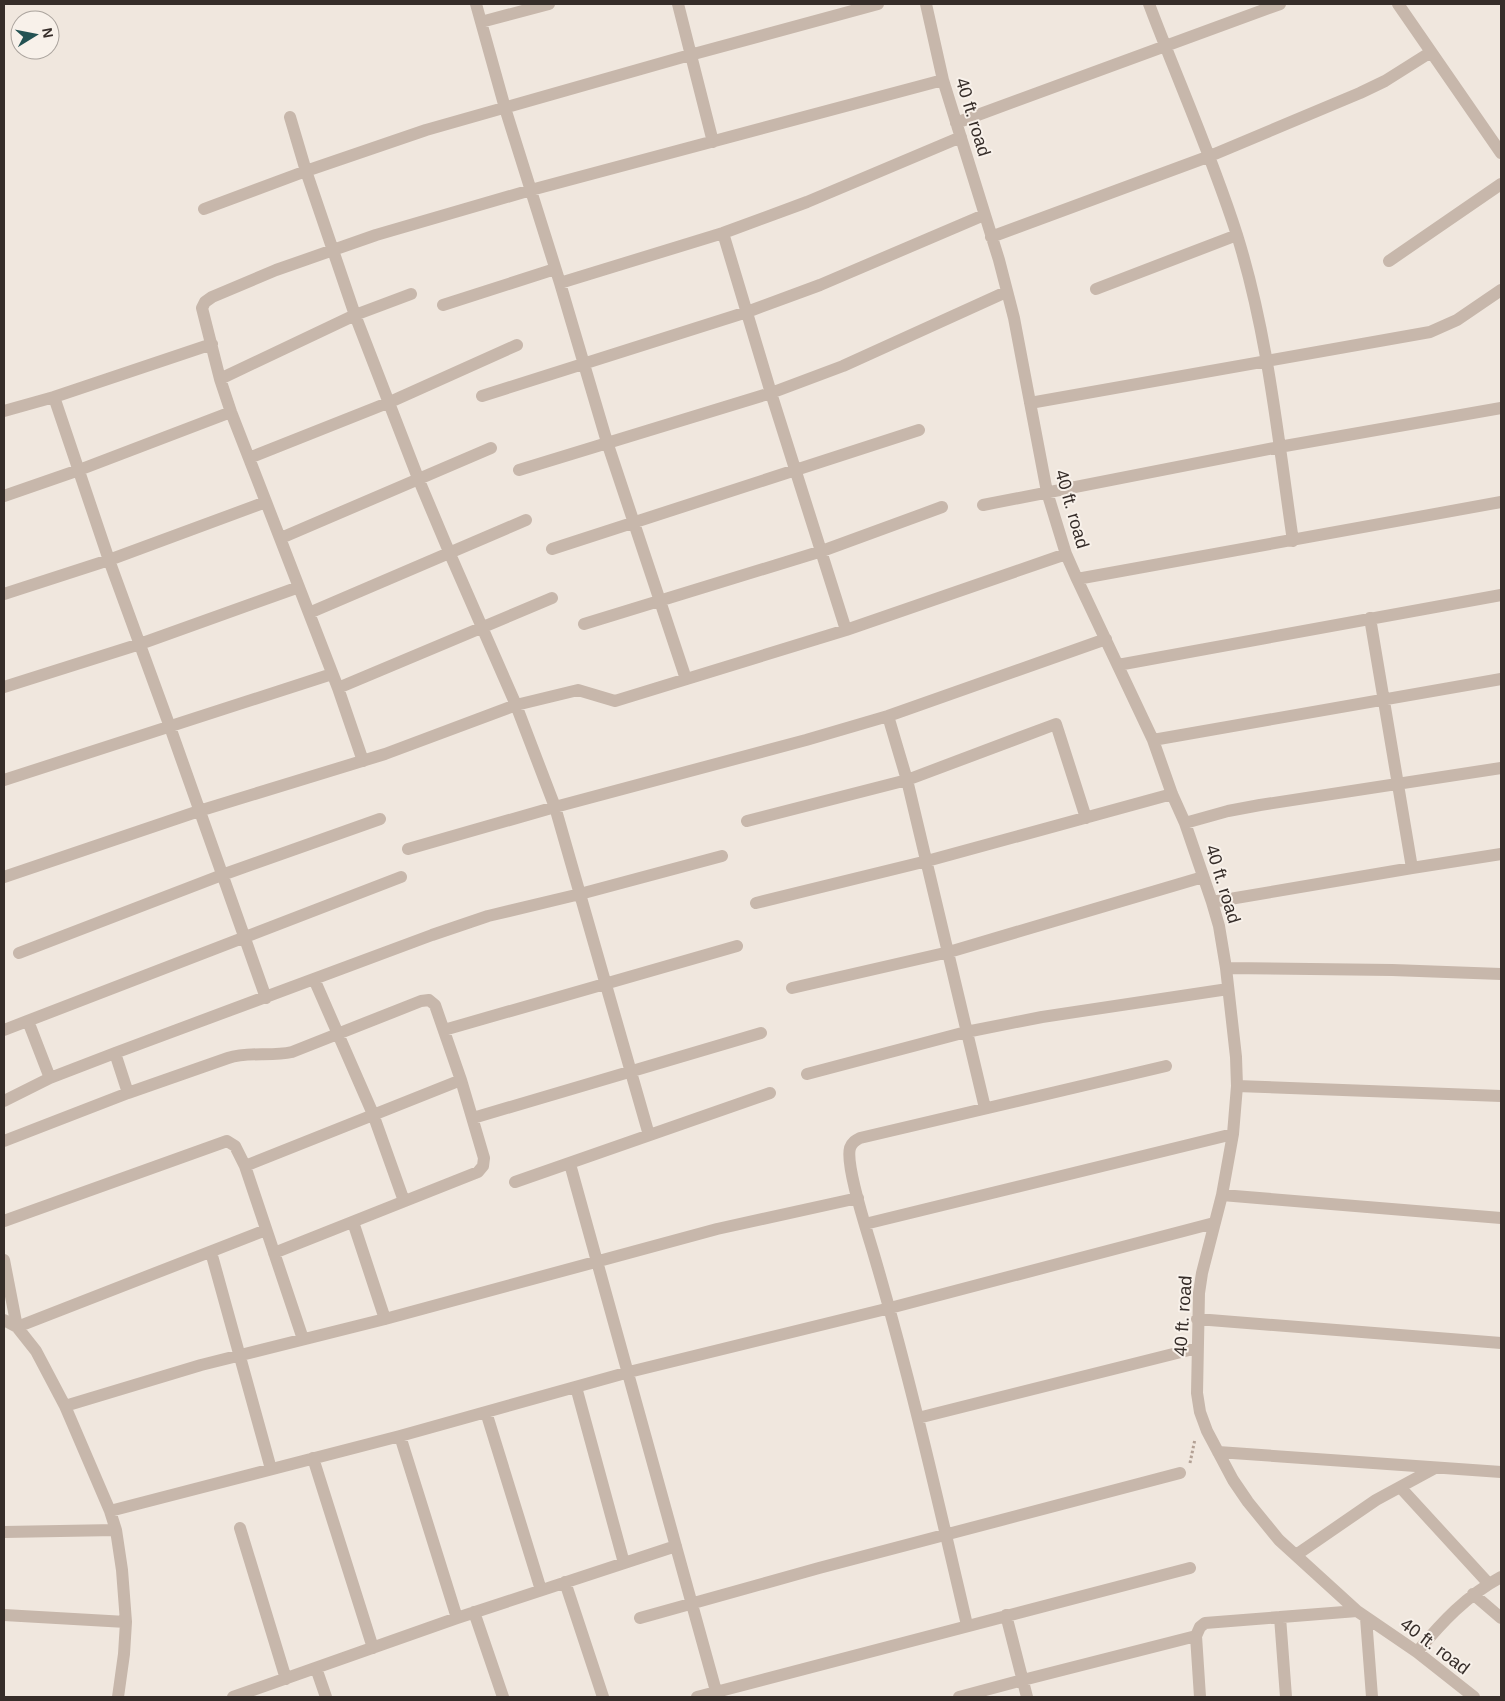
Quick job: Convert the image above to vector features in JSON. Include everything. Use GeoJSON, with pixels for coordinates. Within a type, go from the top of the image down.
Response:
{"type":"FeatureCollection","features":[{"type":"Feature","properties":{"kind":"street"},"geometry":{"type":"LineString","coordinates":[[476,4],[505,108],[607,442],[686,679]]}},
{"type":"Feature","properties":{"kind":"street"},"geometry":{"type":"LineString","coordinates":[[481,22],[549,4]]}},
{"type":"Feature","properties":{"kind":"street"},"geometry":{"type":"LineString","coordinates":[[678,4],[713,142]]}},
{"type":"Feature","properties":{"kind":"street"},"geometry":{"type":"LineString","coordinates":[[204,209],[306,170],[418,133],[690,55],[878,4]]}},
{"type":"Feature","properties":{"kind":"street","name":"40 ft. road"},"geometry":{"type":"LineString","coordinates":[[926,4],[943,80],[1014,318],[1047,492],[1066,554],[1153,740],[1172,794],[1185,823],[1219,926],[1226,968],[1236,1057],[1237,1086],[1233,1134],[1222,1195],[1202,1273],[1199,1293],[1197,1393],[1200,1412],[1207,1431],[1233,1480],[1248,1502],[1280,1540],[1362,1614],[1417,1652],[1474,1697]]}},
{"type":"Feature","properties":{"kind":"street"},"geometry":{"type":"LineString","coordinates":[[1149,4],[1210,156],[1237,235],[1267,362],[1293,541]]}},
{"type":"Feature","properties":{"kind":"street"},"geometry":{"type":"LineString","coordinates":[[956,123],[1280,4]]}},
{"type":"Feature","properties":{"kind":"street"},"geometry":{"type":"LineString","coordinates":[[1398,4],[1501,153]]}},
{"type":"Feature","properties":{"kind":"street"},"geometry":{"type":"LineString","coordinates":[[991,237],[1210,156],[1360,93],[1386,81],[1431,52]]}},
{"type":"Feature","properties":{"kind":"street"},"geometry":{"type":"LineString","coordinates":[[363,761],[338,688],[231,412],[220,379],[202,308],[205,302],[212,297],[276,270],[333,250],[531,190],[943,80]]}},
{"type":"Feature","properties":{"kind":"street"},"geometry":{"type":"LineString","coordinates":[[290,117],[355,315],[418,478],[516,705],[555,807],[649,1135]]}},
{"type":"Feature","properties":{"kind":"street"},"geometry":{"type":"LineString","coordinates":[[560,283],[723,233],[807,202],[961,138]]}},
{"type":"Feature","properties":{"kind":"street"},"geometry":{"type":"LineString","coordinates":[[1389,261],[1501,184]]}},
{"type":"Feature","properties":{"kind":"street"},"geometry":{"type":"LineString","coordinates":[[482,396],[746,312],[820,285],[984,216]]}},
{"type":"Feature","properties":{"kind":"street"},"geometry":{"type":"LineString","coordinates":[[723,233],[771,394],[846,630]]}},
{"type":"Feature","properties":{"kind":"street"},"geometry":{"type":"LineString","coordinates":[[1096,289],[1237,235]]}},
{"type":"Feature","properties":{"kind":"street"},"geometry":{"type":"LineString","coordinates":[[443,304],[555,269]]}},
{"type":"Feature","properties":{"kind":"street"},"geometry":{"type":"LineString","coordinates":[[1030,404],[1430,332],[1457,320],[1501,290]]}},
{"type":"Feature","properties":{"kind":"street"},"geometry":{"type":"LineString","coordinates":[[519,470],[771,394],[859,359],[1006,292]]}},
{"type":"Feature","properties":{"kind":"street"},"geometry":{"type":"LineString","coordinates":[[220,379],[355,315],[411,294]]}},
{"type":"Feature","properties":{"kind":"street"},"geometry":{"type":"LineString","coordinates":[[4,411],[54,397],[212,344]]}},
{"type":"Feature","properties":{"kind":"street"},"geometry":{"type":"LineString","coordinates":[[249,458],[390,402],[517,344]]}},
{"type":"Feature","properties":{"kind":"street"},"geometry":{"type":"LineString","coordinates":[[54,397],[109,560],[266,998]]}},
{"type":"Feature","properties":{"kind":"street"},"geometry":{"type":"LineString","coordinates":[[983,505],[1279,447],[1501,408]]}},
{"type":"Feature","properties":{"kind":"street"},"geometry":{"type":"LineString","coordinates":[[4,496],[80,470],[231,412]]}},
{"type":"Feature","properties":{"kind":"street"},"geometry":{"type":"LineString","coordinates":[[552,549],[919,430]]}},
{"type":"Feature","properties":{"kind":"street"},"geometry":{"type":"LineString","coordinates":[[281,538],[491,448]]}},
{"type":"Feature","properties":{"kind":"street"},"geometry":{"type":"LineString","coordinates":[[4,594],[109,560],[266,502]]}},
{"type":"Feature","properties":{"kind":"street"},"geometry":{"type":"LineString","coordinates":[[1077,579],[1501,502]]}},
{"type":"Feature","properties":{"kind":"street"},"geometry":{"type":"LineString","coordinates":[[584,624],[822,551],[942,507]]}},
{"type":"Feature","properties":{"kind":"street"},"geometry":{"type":"LineString","coordinates":[[309,613],[526,520]]}},
{"type":"Feature","properties":{"kind":"street"},"geometry":{"type":"LineString","coordinates":[[4,877],[199,811],[404,748],[516,705],[578,690],[615,701],[846,630],[1066,554]]}},
{"type":"Feature","properties":{"kind":"street"},"geometry":{"type":"LineString","coordinates":[[4,687],[140,644],[299,587]]}},
{"type":"Feature","properties":{"kind":"street"},"geometry":{"type":"LineString","coordinates":[[1118,665],[1501,595]]}},
{"type":"Feature","properties":{"kind":"street"},"geometry":{"type":"LineString","coordinates":[[338,688],[552,598]]}},
{"type":"Feature","properties":{"kind":"street"},"geometry":{"type":"LineString","coordinates":[[1370,618],[1412,868]]}},
{"type":"Feature","properties":{"kind":"street"},"geometry":{"type":"LineString","coordinates":[[408,849],[888,716],[1106,639]]}},
{"type":"Feature","properties":{"kind":"street"},"geometry":{"type":"LineString","coordinates":[[4,780],[332,674]]}},
{"type":"Feature","properties":{"kind":"street"},"geometry":{"type":"LineString","coordinates":[[1153,740],[1501,679]]}},
{"type":"Feature","properties":{"kind":"street"},"geometry":{"type":"LineString","coordinates":[[888,716],[908,780],[985,1108]]}},
{"type":"Feature","properties":{"kind":"street"},"geometry":{"type":"LineString","coordinates":[[746,821],[908,780],[1056,724],[1086,818]]}},
{"type":"Feature","properties":{"kind":"street"},"geometry":{"type":"LineString","coordinates":[[1185,823],[1260,805],[1501,768]]}},
{"type":"Feature","properties":{"kind":"street"},"geometry":{"type":"LineString","coordinates":[[756,903],[927,861],[1172,794]]}},
{"type":"Feature","properties":{"kind":"street"},"geometry":{"type":"LineString","coordinates":[[20,953],[222,875],[380,819]]}},
{"type":"Feature","properties":{"kind":"street"},"geometry":{"type":"LineString","coordinates":[[1212,902],[1501,854]]}},
{"type":"Feature","properties":{"kind":"street"},"geometry":{"type":"LineString","coordinates":[[4,1101],[50,1078],[115,1052],[266,998],[432,935],[488,916],[580,894],[722,856]]}},
{"type":"Feature","properties":{"kind":"street"},"geometry":{"type":"LineString","coordinates":[[4,1030],[401,877]]}},
{"type":"Feature","properties":{"kind":"street"},"geometry":{"type":"LineString","coordinates":[[792,988],[949,952],[1203,877]]}},
{"type":"Feature","properties":{"kind":"street"},"geometry":{"type":"LineString","coordinates":[[444,1030],[737,946]]}},
{"type":"Feature","properties":{"kind":"street"},"geometry":{"type":"LineString","coordinates":[[1226,968],[1392,970],[1501,974]]}},
{"type":"Feature","properties":{"kind":"street"},"geometry":{"type":"LineString","coordinates":[[314,979],[373,1114],[404,1201]]}},
{"type":"Feature","properties":{"kind":"street"},"geometry":{"type":"LineString","coordinates":[[807,1074],[966,1032],[1042,1017],[1228,989]]}},
{"type":"Feature","properties":{"kind":"street"},"geometry":{"type":"LineString","coordinates":[[4,1141],[128,1093],[238,1055],[279,1055],[292,1052],[421,1001],[429,1000],[435,1004],[461,1080],[484,1158],[483,1166],[478,1172],[274,1253]]}},
{"type":"Feature","properties":{"kind":"street"},"geometry":{"type":"LineString","coordinates":[[28,1021],[50,1078]]}},
{"type":"Feature","properties":{"kind":"street"},"geometry":{"type":"LineString","coordinates":[[472,1118],[761,1033]]}},
{"type":"Feature","properties":{"kind":"street"},"geometry":{"type":"LineString","coordinates":[[115,1052],[128,1093]]}},
{"type":"Feature","properties":{"kind":"street"},"geometry":{"type":"LineString","coordinates":[[967,1625],[890,1308],[858,1198],[851,1164],[850,1148],[853,1142],[860,1138],[1166,1066]]}},
{"type":"Feature","properties":{"kind":"street"},"geometry":{"type":"LineString","coordinates":[[245,1166],[461,1080]]}},
{"type":"Feature","properties":{"kind":"street"},"geometry":{"type":"LineString","coordinates":[[1237,1086],[1501,1096]]}},
{"type":"Feature","properties":{"kind":"street"},"geometry":{"type":"LineString","coordinates":[[515,1182],[770,1093]]}},
{"type":"Feature","properties":{"kind":"street"},"geometry":{"type":"LineString","coordinates":[[865,1224],[1233,1134]]}},
{"type":"Feature","properties":{"kind":"street"},"geometry":{"type":"LineString","coordinates":[[4,1221],[227,1141],[234,1146],[245,1166],[303,1339]]}},
{"type":"Feature","properties":{"kind":"street"},"geometry":{"type":"LineString","coordinates":[[570,1164],[716,1691]]}},
{"type":"Feature","properties":{"kind":"street"},"geometry":{"type":"LineString","coordinates":[[1222,1195],[1501,1218]]}},
{"type":"Feature","properties":{"kind":"street"},"geometry":{"type":"LineString","coordinates":[[65,1406],[240,1355],[385,1319],[716,1229],[858,1198]]}},
{"type":"Feature","properties":{"kind":"street"},"geometry":{"type":"LineString","coordinates":[[352,1222],[385,1319]]}},
{"type":"Feature","properties":{"kind":"street"},"geometry":{"type":"LineString","coordinates":[[110,1511],[400,1436],[629,1372],[890,1308],[1214,1223]]}},
{"type":"Feature","properties":{"kind":"street"},"geometry":{"type":"LineString","coordinates":[[17,1327],[266,1230]]}},
{"type":"Feature","properties":{"kind":"street"},"geometry":{"type":"LineString","coordinates":[[211,1252],[271,1469]]}},
{"type":"Feature","properties":{"kind":"street"},"geometry":{"type":"LineString","coordinates":[[4,1260],[17,1327]]}},
{"type":"Feature","properties":{"kind":"street"},"geometry":{"type":"LineString","coordinates":[[1198,1319],[1501,1343]]}},
{"type":"Feature","properties":{"kind":"street"},"geometry":{"type":"LineString","coordinates":[[4,1320],[17,1327],[36,1351],[65,1406],[110,1511],[116,1530],[122,1570],[126,1622],[118,1697]]}},
{"type":"Feature","properties":{"kind":"street"},"geometry":{"type":"LineString","coordinates":[[918,1418],[1197,1348]]}},
{"type":"Feature","properties":{"kind":"street"},"geometry":{"type":"LineString","coordinates":[[576,1387],[624,1563]]}},
{"type":"Feature","properties":{"kind":"street"},"geometry":{"type":"LineString","coordinates":[[486,1412],[541,1590]]}},
{"type":"Feature","properties":{"kind":"street"},"geometry":{"type":"LineString","coordinates":[[400,1436],[457,1618]]}},
{"type":"Feature","properties":{"kind":"street"},"geometry":{"type":"LineString","coordinates":[[1218,1452],[1501,1472]]}},
{"type":"Feature","properties":{"kind":"street"},"geometry":{"type":"LineString","coordinates":[[313,1458],[373,1648]]}},
{"type":"Feature","properties":{"kind":"street"},"geometry":{"type":"LineString","coordinates":[[1296,1555],[1376,1500],[1435,1468]]}},
{"type":"Feature","properties":{"kind":"street"},"geometry":{"type":"LineString","coordinates":[[640,1618],[945,1534],[1180,1473]]}},
{"type":"Feature","properties":{"kind":"street"},"geometry":{"type":"LineString","coordinates":[[1400,1487],[1489,1584]]}},
{"type":"Feature","properties":{"kind":"street"},"geometry":{"type":"LineString","coordinates":[[240,1528],[286,1679]]}},
{"type":"Feature","properties":{"kind":"street"},"geometry":{"type":"LineString","coordinates":[[4,1532],[116,1530]]}},
{"type":"Feature","properties":{"kind":"street"},"geometry":{"type":"LineString","coordinates":[[233,1697],[474,1612],[676,1546]]}},
{"type":"Feature","properties":{"kind":"street"},"geometry":{"type":"LineString","coordinates":[[697,1697],[1190,1568]]}},
{"type":"Feature","properties":{"kind":"street"},"geometry":{"type":"LineString","coordinates":[[1417,1652],[1440,1624],[1473,1594],[1501,1577]]}},
{"type":"Feature","properties":{"kind":"street"},"geometry":{"type":"LineString","coordinates":[[565,1582],[603,1697]]}},
{"type":"Feature","properties":{"kind":"street"},"geometry":{"type":"LineString","coordinates":[[1473,1594],[1501,1618]]}},
{"type":"Feature","properties":{"kind":"street"},"geometry":{"type":"LineString","coordinates":[[474,1612],[503,1697]]}},
{"type":"Feature","properties":{"kind":"street"},"geometry":{"type":"LineString","coordinates":[[1200,1697],[1196,1636],[1200,1627],[1205,1623],[1280,1617],[1362,1614],[1372,1697]]}},
{"type":"Feature","properties":{"kind":"street"},"geometry":{"type":"LineString","coordinates":[[4,1615],[126,1622]]}},
{"type":"Feature","properties":{"kind":"street"},"geometry":{"type":"LineString","coordinates":[[1006,1616],[1028,1697]]}},
{"type":"Feature","properties":{"kind":"street"},"geometry":{"type":"LineString","coordinates":[[1280,1617],[1286,1697]]}},
{"type":"Feature","properties":{"kind":"street"},"geometry":{"type":"LineString","coordinates":[[959,1697],[1196,1636]]}},
{"type":"Feature","properties":{"kind":"street"},"geometry":{"type":"LineString","coordinates":[[316,1668],[326,1697]]}},
{"type":"Feature","properties":{"kind":"path"},"geometry":{"type":"LineString","coordinates":[[1180,1473],[1190,1465],[1200,1412]]}}]}
